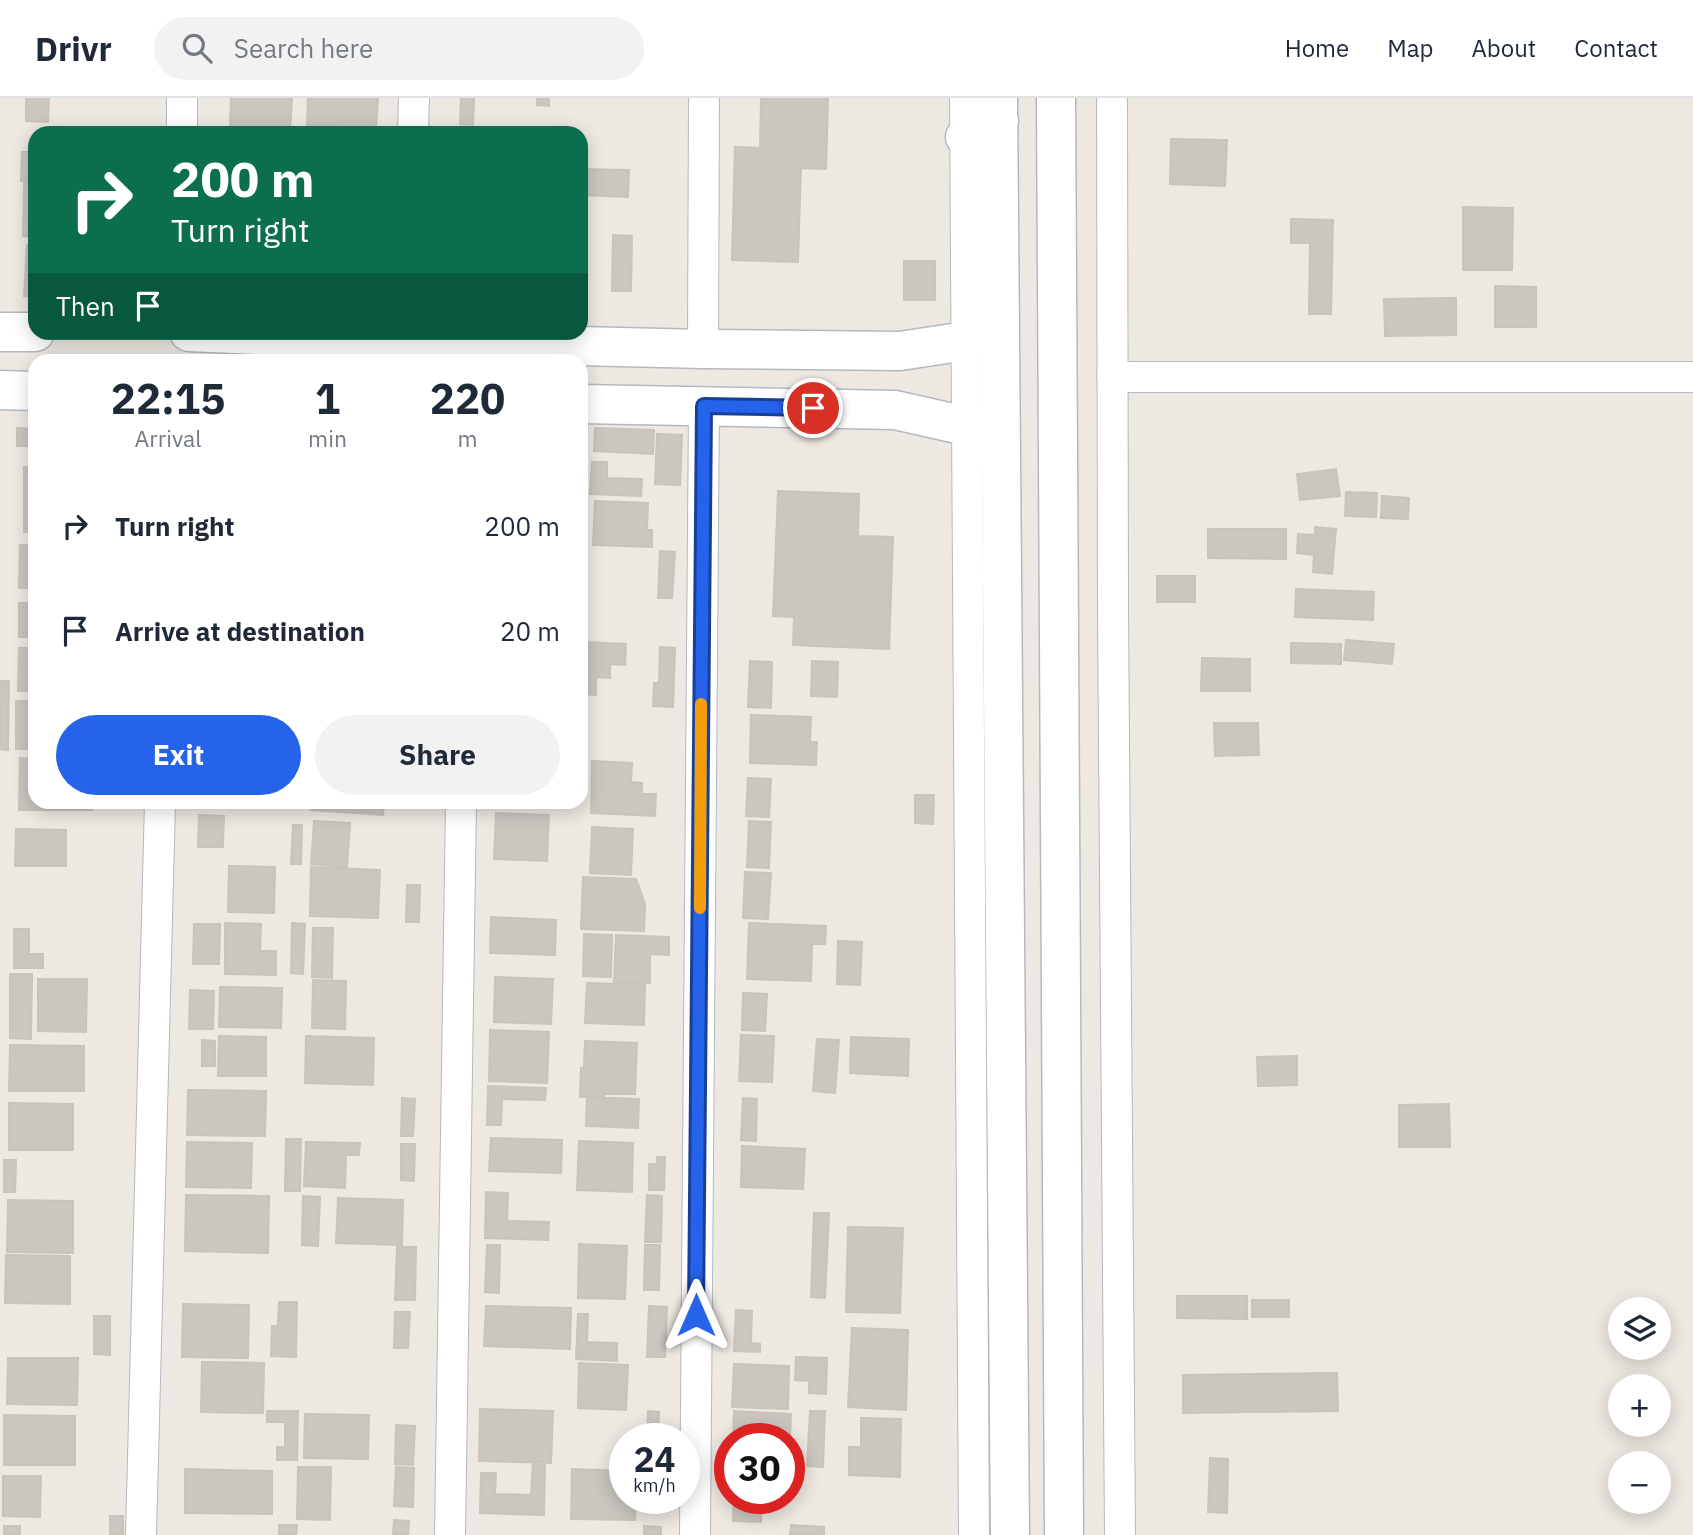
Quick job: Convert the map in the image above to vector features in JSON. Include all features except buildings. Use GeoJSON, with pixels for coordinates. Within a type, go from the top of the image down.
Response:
{"type":"FeatureCollection","features":[{"type":"Feature","properties":{"kind":"main road"},"geometry":{"type":"LineString","coordinates":[[1056,98],[1064,1535]]}},
{"type":"Feature","properties":{"kind":"main road"},"geometry":{"type":"LineString","coordinates":[[987,118],[1010,1535]]}},
{"type":"Feature","properties":{"kind":"main road"},"geometry":{"type":"LineString","coordinates":[[0,331],[28,332]]}},
{"type":"Feature","properties":{"kind":"main road"},"geometry":{"type":"LineString","coordinates":[[484,340],[703,349],[900,351],[966,341]]}},
{"type":"Feature","properties":{"kind":"main road"},"geometry":{"type":"LineString","coordinates":[[0,390],[28,391]]}},
{"type":"Feature","properties":{"kind":"main road"},"geometry":{"type":"LineString","coordinates":[[588,404],[895,410],[966,426]]}},
{"type":"Feature","properties":{"kind":"street"},"geometry":{"type":"LineString","coordinates":[[182,98],[182,126]]}},
{"type":"Feature","properties":{"kind":"street"},"geometry":{"type":"LineString","coordinates":[[413,126],[414,98]]}},
{"type":"Feature","properties":{"kind":"street"},"geometry":{"type":"LineString","coordinates":[[703,349],[704,98]]}},
{"type":"Feature","properties":{"kind":"street"},"geometry":{"type":"LineString","coordinates":[[965,98],[987,118],[966,341],[974,1535]]}},
{"type":"Feature","properties":{"kind":"street"},"geometry":{"type":"LineString","coordinates":[[1112,98],[1120,1535]]}},
{"type":"Feature","properties":{"kind":"street"},"geometry":{"type":"LineString","coordinates":[[1112,377],[1693,377]]}},
{"type":"Feature","properties":{"kind":"street"},"geometry":{"type":"LineString","coordinates":[[695,1535],[704,406]]}},
{"type":"Feature","properties":{"kind":"street"},"geometry":{"type":"LineString","coordinates":[[141,1535],[160,809]]}},
{"type":"Feature","properties":{"kind":"street"},"geometry":{"type":"LineString","coordinates":[[450,1535],[461,809]]}},
{"type":"Feature","properties":{"kind":"slow traffic"},"geometry":{"type":"LineString","coordinates":[[700,908],[701,704]]}},
{"type":"Feature","properties":{"kind":"route"},"geometry":{"type":"LineString","coordinates":[[696,1315],[704,406],[813,408]]}}]}
